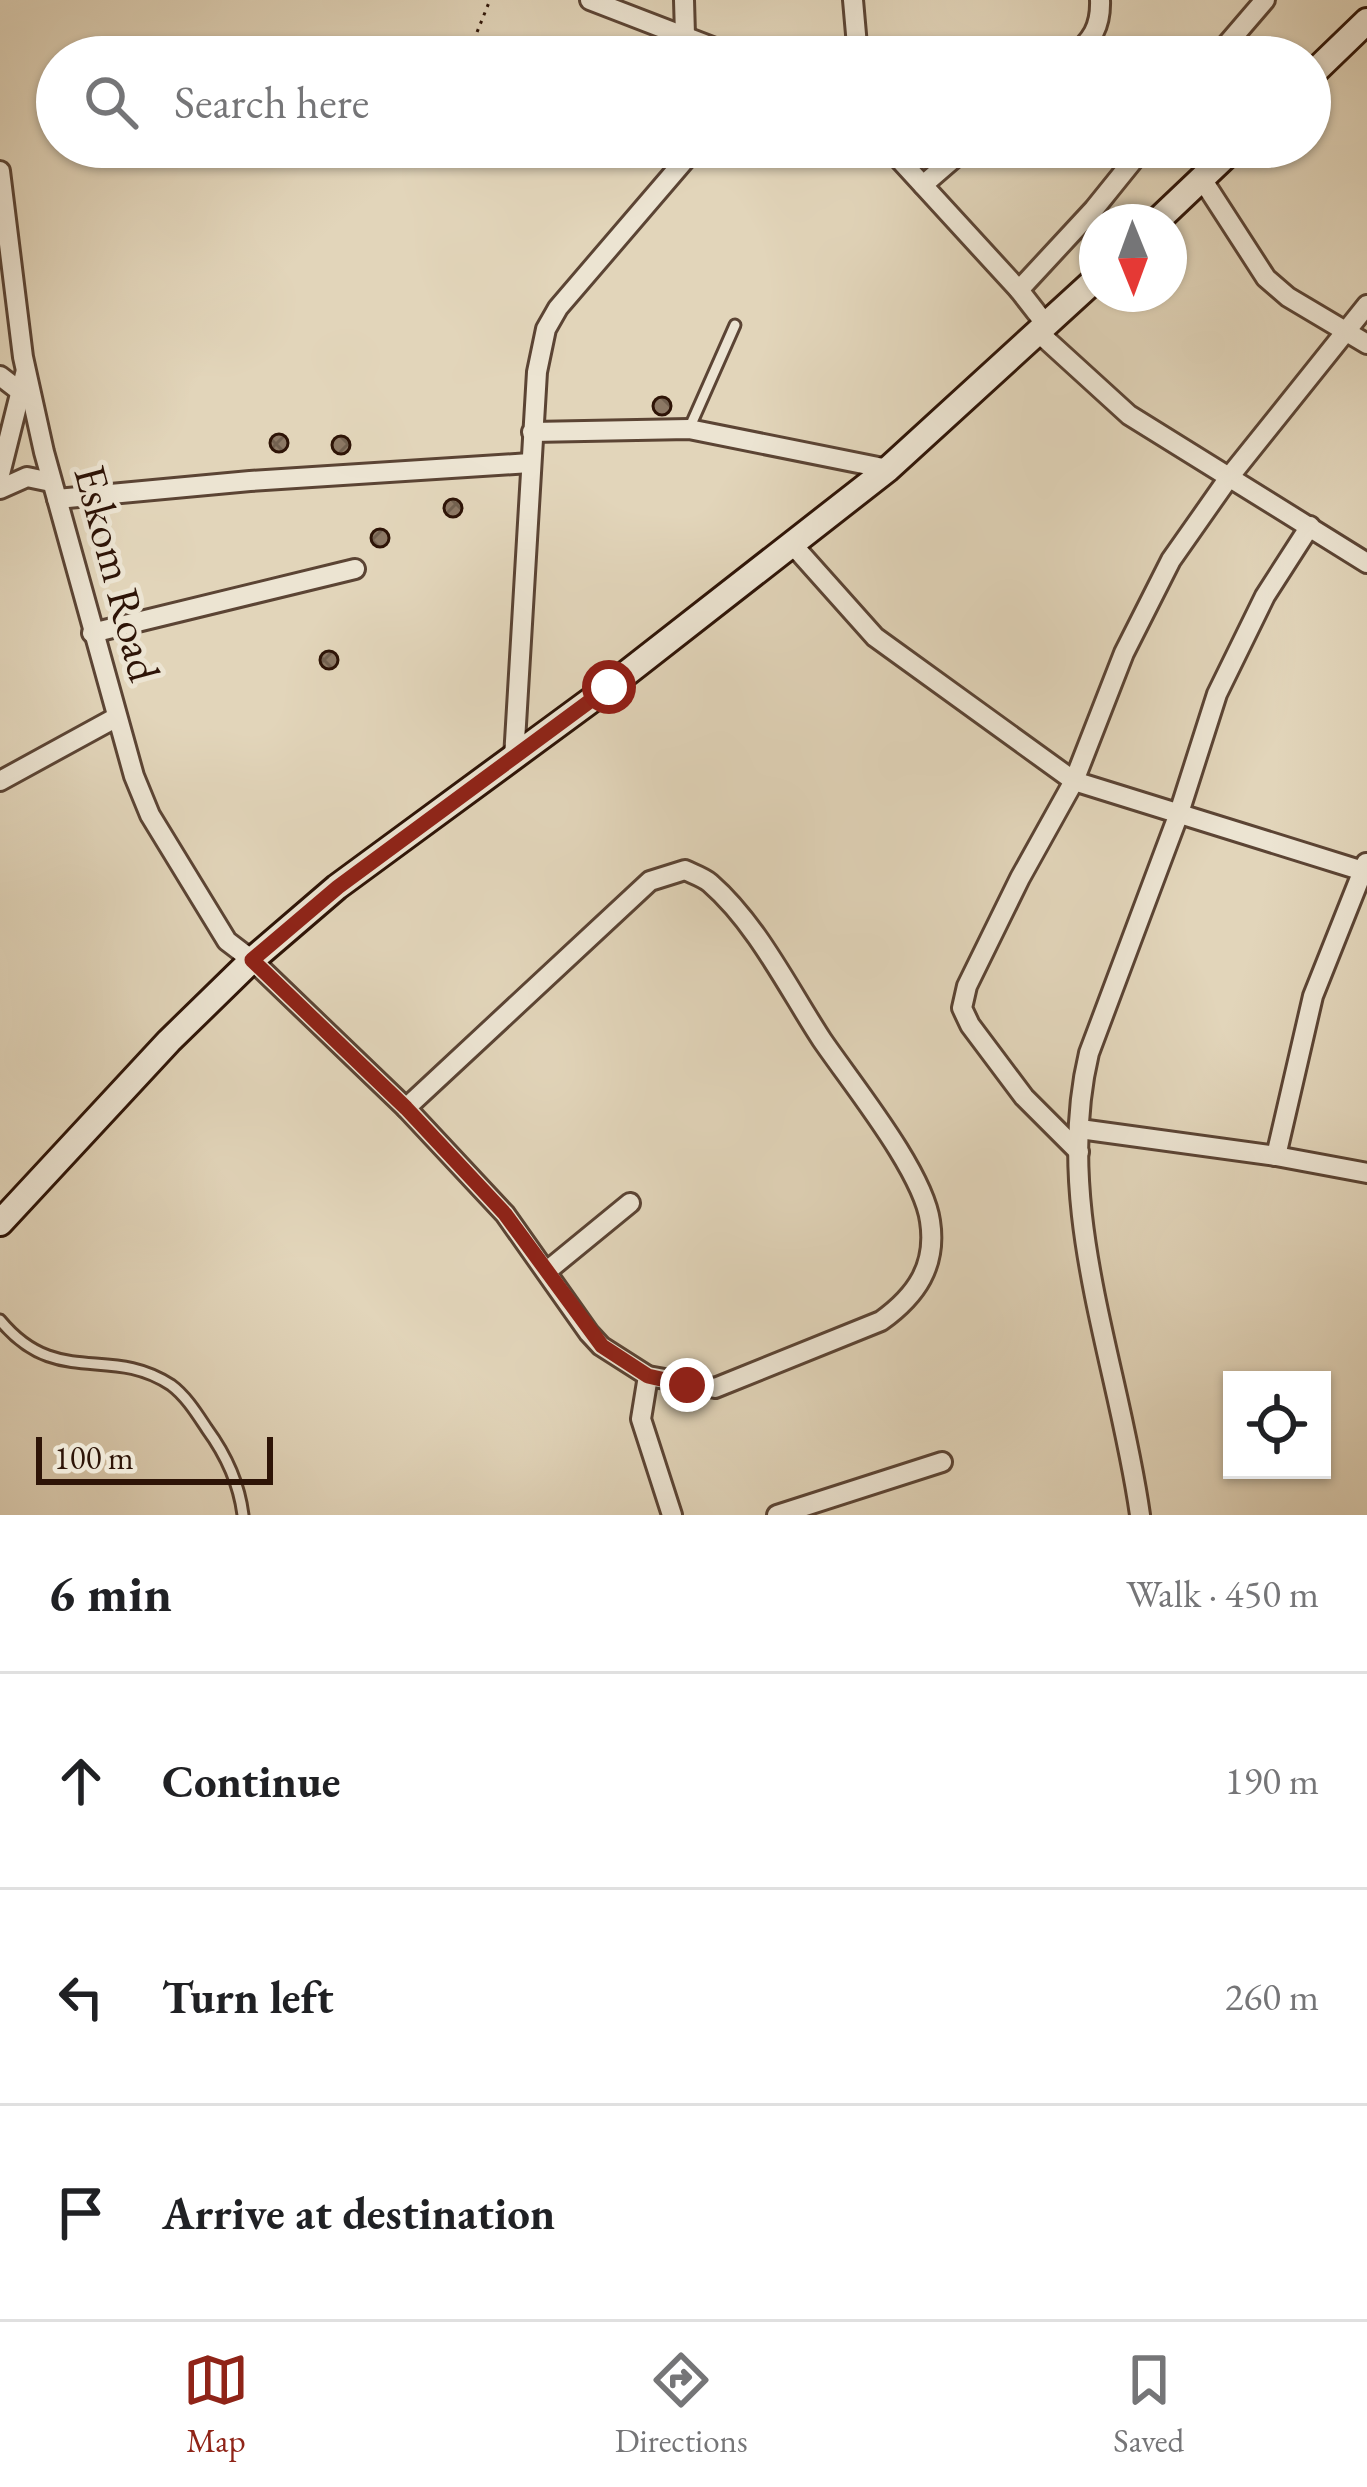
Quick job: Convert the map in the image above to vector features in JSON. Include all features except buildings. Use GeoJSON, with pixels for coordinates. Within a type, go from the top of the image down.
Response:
{"type":"FeatureCollection","features":[{"type":"Feature","properties":{"kind":"street"},"geometry":{"type":"LineString","coordinates":[[590,0],[685,35],[684,0]]}},
{"type":"Feature","properties":{"kind":"street"},"geometry":{"type":"LineString","coordinates":[[854,0],[857,36]]}},
{"type":"Feature","properties":{"kind":"street"},"geometry":{"type":"LineString","coordinates":[[1089,36],[1100,23],[1100,0]]}},
{"type":"Feature","properties":{"kind":"street"},"geometry":{"type":"LineString","coordinates":[[1234,36],[1265,0]]}},
{"type":"Feature","properties":{"kind":"street"},"geometry":{"type":"LineString","coordinates":[[1331,56],[1367,21]]}},
{"type":"Feature","properties":{"kind":"street"},"geometry":{"type":"LineString","coordinates":[[514,758],[541,348],[557,308],[678,168]]}},
{"type":"Feature","properties":{"kind":"street"},"geometry":{"type":"LineString","coordinates":[[908,168],[1019,290],[1042,330],[1129,416],[1367,563]]}},
{"type":"Feature","properties":{"kind":"street"},"geometry":{"type":"LineString","coordinates":[[923,185],[943,168]]}},
{"type":"Feature","properties":{"kind":"street"},"geometry":{"type":"LineString","coordinates":[[1019,290],[1127,168]]}},
{"type":"Feature","properties":{"kind":"street"},"geometry":{"type":"LineString","coordinates":[[1175,204],[1213,168]]}},
{"type":"Feature","properties":{"kind":"street","name":"Eskom Road"},"geometry":{"type":"LineString","coordinates":[[0,171],[26,369],[54,490],[92,633],[150,814],[227,941],[406,1108],[505,1214],[602,1346],[648,1376]]}},
{"type":"Feature","properties":{"kind":"street"},"geometry":{"type":"LineString","coordinates":[[1202,178],[1266,278],[1367,344]]}},
{"type":"Feature","properties":{"kind":"street"},"geometry":{"type":"LineString","coordinates":[[0,1223],[169,1041],[252,960],[338,887],[889,469],[1079,295]]}},
{"type":"Feature","properties":{"kind":"street"},"geometry":{"type":"LineString","coordinates":[[1079,1152],[1024,1096],[970,1025],[962,1009],[977,962],[1074,781],[1124,653],[1171,560],[1230,476],[1367,305]]}},
{"type":"Feature","properties":{"kind":"street"},"geometry":{"type":"LineString","coordinates":[[0,474],[26,369]]}},
{"type":"Feature","properties":{"kind":"street"},"geometry":{"type":"LineString","coordinates":[[0,376],[21,392]]}},
{"type":"Feature","properties":{"kind":"street"},"geometry":{"type":"LineString","coordinates":[[532,431],[689,429],[889,469]]}},
{"type":"Feature","properties":{"kind":"street"},"geometry":{"type":"LineString","coordinates":[[0,489],[27,477],[54,490],[530,464]]}},
{"type":"Feature","properties":{"kind":"street"},"geometry":{"type":"LineString","coordinates":[[1140,1515],[1132,1457],[1088,1269],[1079,1152],[1082,1083],[1088,1053],[1178,816],[1217,694],[1238,645],[1310,526]]}},
{"type":"Feature","properties":{"kind":"street"},"geometry":{"type":"LineString","coordinates":[[792,544],[875,637],[1074,781],[1178,816],[1365,866],[1313,996],[1276,1156]]}},
{"type":"Feature","properties":{"kind":"street"},"geometry":{"type":"LineString","coordinates":[[92,633],[356,569]]}},
{"type":"Feature","properties":{"kind":"street"},"geometry":{"type":"LineString","coordinates":[[0,781],[117,717]]}},
{"type":"Feature","properties":{"kind":"street"},"geometry":{"type":"LineString","coordinates":[[406,1108],[650,880],[685,870],[707,880],[745,923],[908,1168],[923,1195],[932,1241],[928,1268],[904,1305],[881,1321],[716,1388],[648,1376],[641,1419],[672,1515]]}},
{"type":"Feature","properties":{"kind":"street"},"geometry":{"type":"LineString","coordinates":[[1080,1129],[1367,1173]]}},
{"type":"Feature","properties":{"kind":"street"},"geometry":{"type":"LineString","coordinates":[[547,1270],[630,1203]]}},
{"type":"Feature","properties":{"kind":"street"},"geometry":{"type":"LineString","coordinates":[[777,1515],[942,1462]]}},
{"type":"Feature","properties":{"kind":"lane"},"geometry":{"type":"LineString","coordinates":[[689,429],[734,325]]}},
{"type":"Feature","properties":{"kind":"lane"},"geometry":{"type":"LineString","coordinates":[[0,1320],[19,1343],[39,1356],[136,1371],[176,1389],[220,1446],[235,1479],[243,1515]]}},
{"type":"Feature","properties":{"kind":"path"},"geometry":{"type":"LineString","coordinates":[[475,36],[490,0]]}},
{"type":"Feature","properties":{"kind":"route"},"geometry":{"type":"LineString","coordinates":[[609,687],[338,887],[252,960],[406,1108],[505,1214],[602,1346],[648,1376],[687,1385]]}}]}
